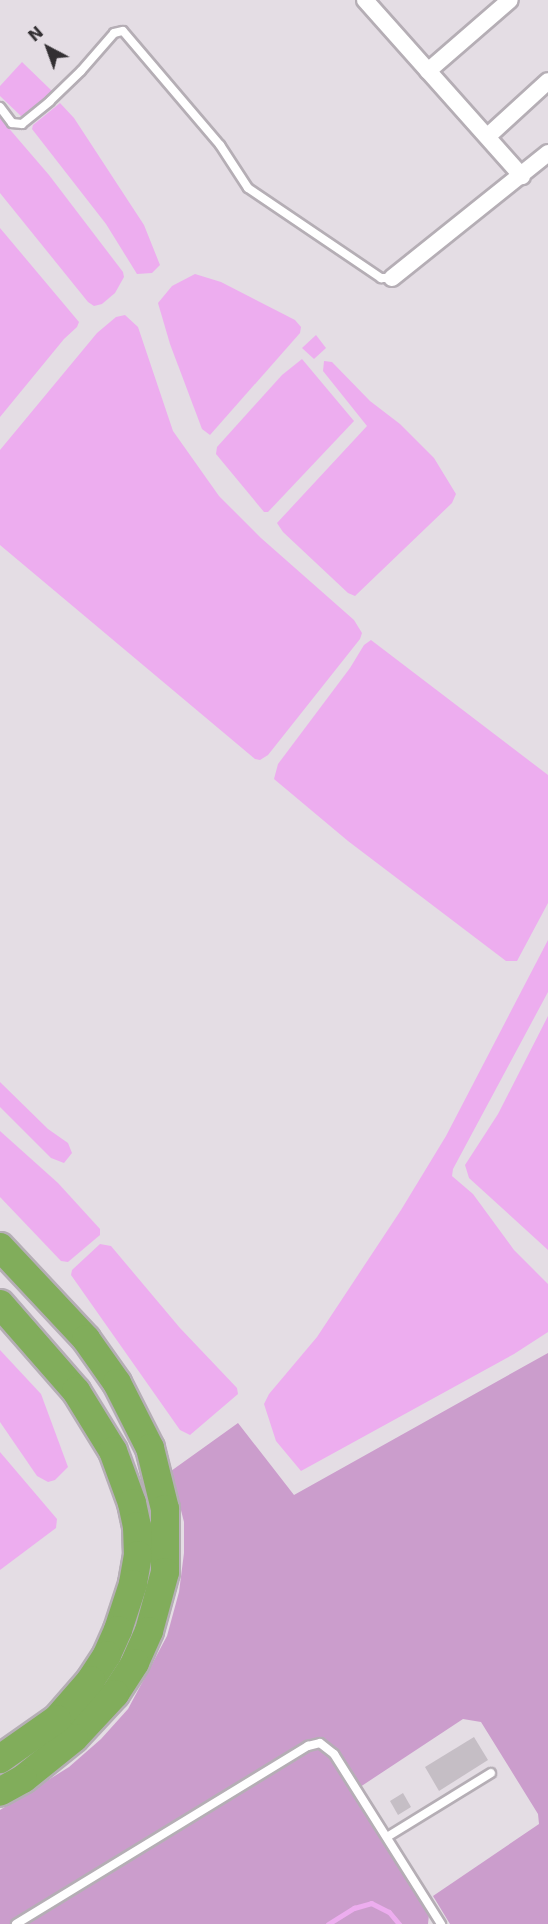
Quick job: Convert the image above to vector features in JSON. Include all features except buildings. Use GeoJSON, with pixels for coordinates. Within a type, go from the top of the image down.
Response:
{"type":"FeatureCollection","features":[{"type":"Feature","properties":{"kind":"highway"},"geometry":{"type":"LineString","coordinates":[[0,1246],[86,1339],[117,1383],[150,1448],[165,1509],[165,1572],[149,1631],[135,1663],[115,1694],[74,1738],[23,1779],[0,1792]]}},
{"type":"Feature","properties":{"kind":"highway"},"geometry":{"type":"LineString","coordinates":[[0,1304],[76,1391],[113,1451],[132,1503],[137,1526],[138,1555],[133,1584],[114,1638],[91,1680],[57,1719],[0,1759]]}},
{"type":"Feature","properties":{"kind":"street"},"geometry":{"type":"LineString","coordinates":[[428,71],[510,0]]}},
{"type":"Feature","properties":{"kind":"street"},"geometry":{"type":"LineString","coordinates":[[372,3],[428,71],[522,176]]}},
{"type":"Feature","properties":{"kind":"street"},"geometry":{"type":"LineString","coordinates":[[488,136],[548,81]]}},
{"type":"Feature","properties":{"kind":"street"},"geometry":{"type":"LineString","coordinates":[[392,278],[548,153]]}},
{"type":"Feature","properties":{"kind":"lane"},"geometry":{"type":"LineString","coordinates":[[0,107],[12,123],[22,124],[81,71],[116,30],[123,31],[220,145],[248,189],[381,278],[392,278]]}},
{"type":"Feature","properties":{"kind":"lane"},"geometry":{"type":"LineString","coordinates":[[16,1924],[314,1744],[324,1744],[334,1754],[441,1924]]}},
{"type":"Feature","properties":{"kind":"lane"},"geometry":{"type":"LineString","coordinates":[[387,1837],[491,1773]]}},
{"type":"Feature","properties":{"kind":"shaded area"},"geometry":{"type":"Polygon","coordinates":[[[22,62],[52,91],[52,94],[22,117],[0,96],[0,86],[22,62]]]}},
{"type":"Feature","properties":{"kind":"shaded area"},"geometry":{"type":"Polygon","coordinates":[[[60,103],[74,118],[144,225],[160,265],[152,273],[137,274],[106,224],[32,129],[33,125],[60,103]]]}},
{"type":"Feature","properties":{"kind":"shaded area"},"geometry":{"type":"Polygon","coordinates":[[[0,118],[49,175],[123,272],[124,277],[115,293],[102,304],[94,306],[88,302],[0,193],[0,118]]]}},
{"type":"Feature","properties":{"kind":"shaded area"},"geometry":{"type":"Polygon","coordinates":[[[0,228],[79,322],[0,417],[0,228]]]}},
{"type":"Feature","properties":{"kind":"shaded area"},"geometry":{"type":"Polygon","coordinates":[[[195,274],[221,282],[295,320],[301,327],[300,333],[210,435],[202,429],[170,344],[158,303],[172,286],[195,274]]]}},
{"type":"Feature","properties":{"kind":"shaded area"},"geometry":{"type":"Polygon","coordinates":[[[125,315],[138,327],[173,431],[219,496],[261,538],[354,620],[362,633],[360,639],[268,755],[260,760],[255,759],[0,545],[0,450],[97,333],[116,317],[125,315]]]}},
{"type":"Feature","properties":{"kind":"shaded area"},"geometry":{"type":"Polygon","coordinates":[[[316,335],[326,348],[314,359],[302,348],[316,335]]]}},
{"type":"Feature","properties":{"kind":"shaded area"},"geometry":{"type":"Polygon","coordinates":[[[302,359],[354,421],[268,512],[264,512],[216,454],[217,447],[282,375],[302,359]]]}},
{"type":"Feature","properties":{"kind":"shaded area"},"geometry":{"type":"Polygon","coordinates":[[[324,361],[332,362],[370,401],[400,424],[434,458],[456,494],[452,503],[355,596],[348,593],[283,532],[277,523],[367,426],[323,371],[324,361]]]}},
{"type":"Feature","properties":{"kind":"shaded area"},"geometry":{"type":"Polygon","coordinates":[[[371,640],[548,775],[548,903],[517,961],[506,961],[348,841],[274,779],[278,764],[350,668],[364,645],[371,640]]]}},
{"type":"Feature","properties":{"kind":"shaded area"},"geometry":{"type":"Polygon","coordinates":[[[548,940],[548,992],[453,1169],[452,1176],[473,1194],[514,1250],[548,1284],[548,1332],[514,1354],[301,1471],[276,1441],[264,1404],[269,1394],[317,1337],[401,1210],[446,1136],[548,940]]]}},
{"type":"Feature","properties":{"kind":"shaded area"},"geometry":{"type":"Polygon","coordinates":[[[548,1016],[548,1250],[469,1178],[465,1165],[498,1114],[548,1016]]]}},
{"type":"Feature","properties":{"kind":"shaded area"},"geometry":{"type":"Polygon","coordinates":[[[0,1082],[48,1129],[68,1143],[72,1153],[64,1163],[51,1158],[0,1107],[0,1082]]]}},
{"type":"Feature","properties":{"kind":"shaded area"},"geometry":{"type":"Polygon","coordinates":[[[0,1131],[58,1183],[100,1229],[100,1235],[68,1262],[61,1261],[0,1197],[0,1131]]]}},
{"type":"Feature","properties":{"kind":"shaded area"},"geometry":{"type":"Polygon","coordinates":[[[100,1244],[111,1246],[180,1328],[237,1388],[238,1394],[190,1435],[180,1430],[71,1275],[72,1270],[100,1244]]]}},
{"type":"Feature","properties":{"kind":"shaded area"},"geometry":{"type":"Polygon","coordinates":[[[0,1350],[41,1394],[68,1467],[55,1480],[48,1482],[37,1476],[0,1422],[0,1350]]]}},
{"type":"Feature","properties":{"kind":"shaded area"},"geometry":{"type":"Polygon","coordinates":[[[548,1353],[548,1924],[450,1924],[433,1896],[539,1824],[538,1814],[481,1722],[463,1719],[357,1789],[430,1905],[428,1924],[0,1924],[0,1810],[69,1767],[101,1739],[128,1709],[167,1636],[179,1592],[184,1553],[184,1522],[171,1471],[238,1423],[294,1495],[548,1353]]]}},
{"type":"Feature","properties":{"kind":"shaded area"},"geometry":{"type":"Polygon","coordinates":[[[0,1452],[57,1519],[56,1528],[0,1570],[0,1452]]]}},
{"type":"Feature","properties":{"kind":"waterway"},"geometry":{"type":"LineString","coordinates":[[328,1924],[354,1908],[371,1903],[389,1912],[399,1924]]}}]}
